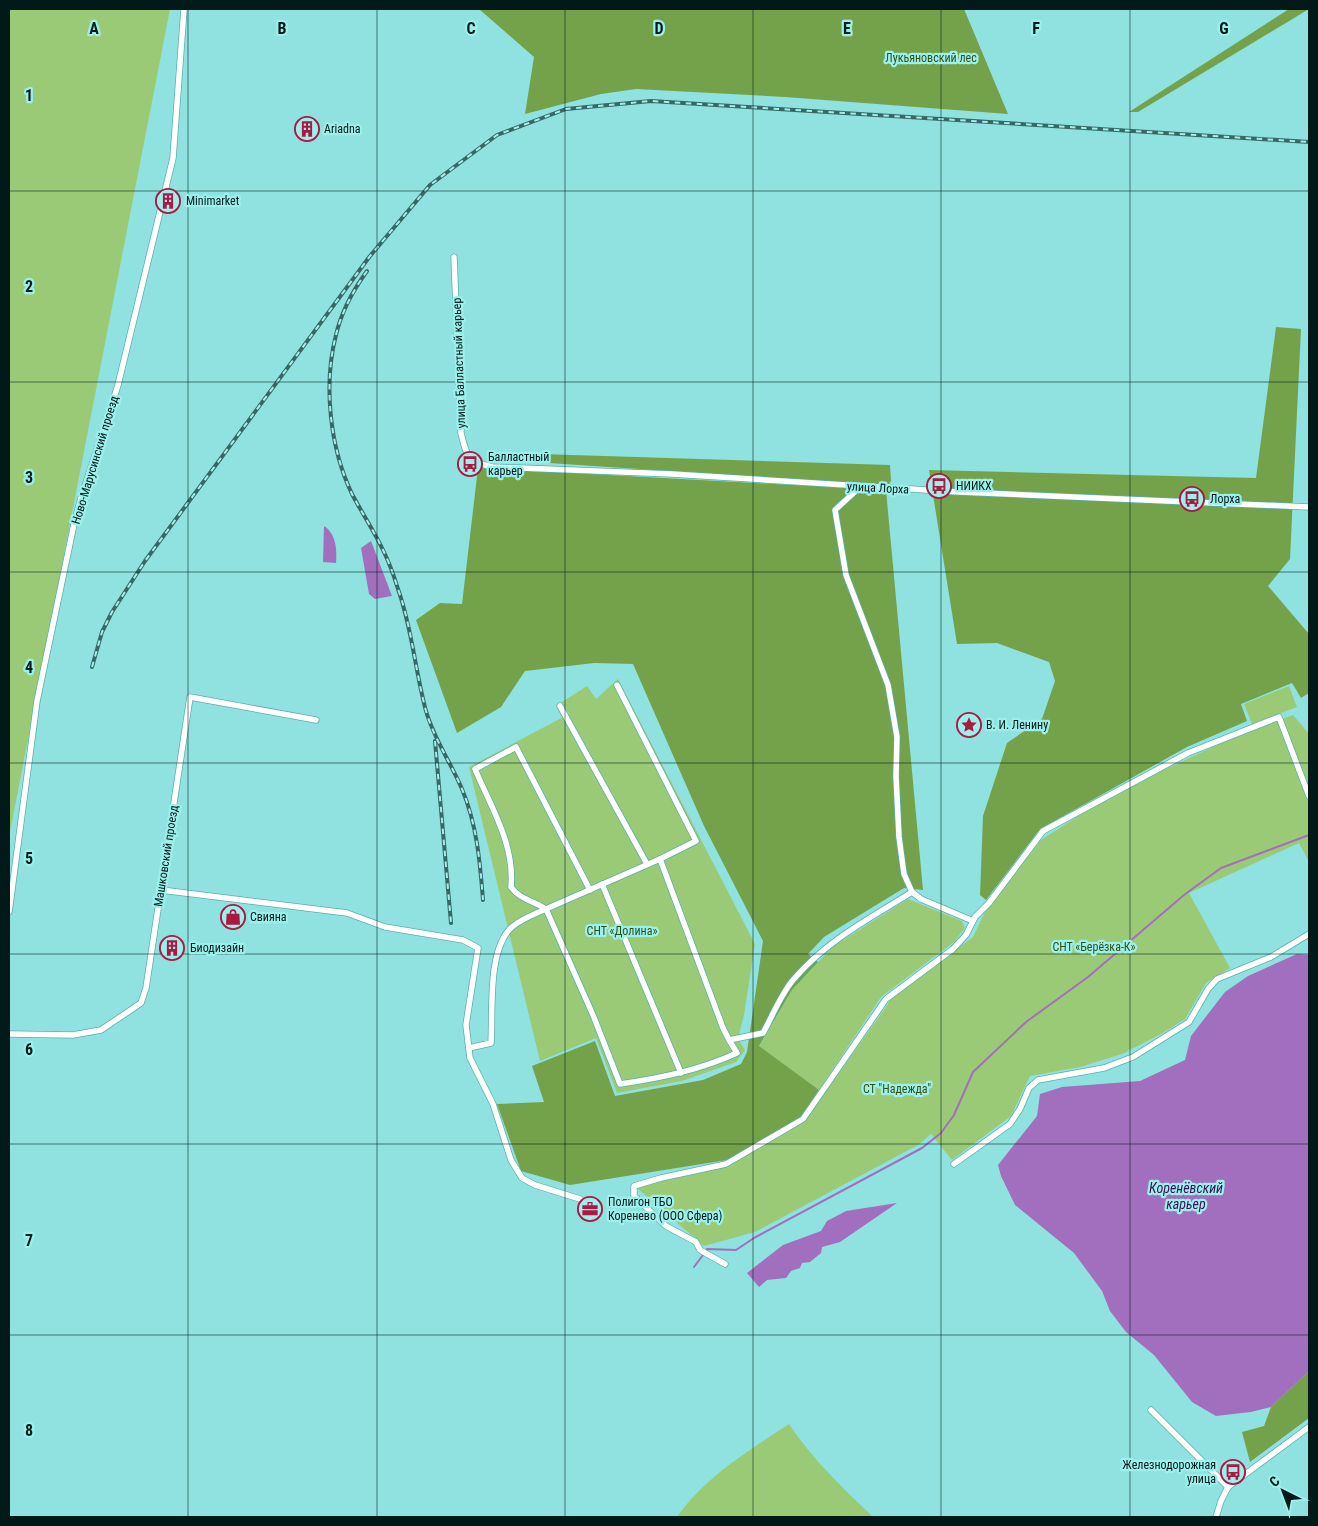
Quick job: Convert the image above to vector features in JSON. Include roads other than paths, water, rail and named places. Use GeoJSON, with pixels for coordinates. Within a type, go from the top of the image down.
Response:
{"type":"FeatureCollection","features":[{"type":"Feature","properties":{"kind":"street","name":"Ново-Марусинский проезд"},"geometry":{"type":"LineString","coordinates":[[9,912],[37,701],[74,524],[118,385],[173,158],[184,9]]}},
{"type":"Feature","properties":{"kind":"street","name":"улица Балластный карьер"},"geometry":{"type":"LineString","coordinates":[[454,257],[461,433],[466,453],[477,463]]}},
{"type":"Feature","properties":{"kind":"street","name":"улица Лорха"},"geometry":{"type":"LineString","coordinates":[[477,463],[492,467],[672,474],[860,487],[1309,506]]}},
{"type":"Feature","properties":{"kind":"street"},"geometry":{"type":"LineString","coordinates":[[860,487],[835,510],[846,575],[888,685],[897,737],[898,837],[904,874],[912,892],[920,899],[973,921]]}},
{"type":"Feature","properties":{"kind":"street"},"geometry":{"type":"LineString","coordinates":[[469,1048],[491,1043],[493,1018],[491,988],[500,941],[512,927],[546,909],[660,860],[696,840],[617,686]]}},
{"type":"Feature","properties":{"kind":"street","name":"Машковский проезд"},"geometry":{"type":"LineString","coordinates":[[9,1034],[73,1035],[101,1030],[141,1003],[146,988],[190,697],[316,720]]}},
{"type":"Feature","properties":{"kind":"street"},"geometry":{"type":"LineString","coordinates":[[560,706],[647,864]]}},
{"type":"Feature","properties":{"kind":"street"},"geometry":{"type":"LineString","coordinates":[[725,1264],[700,1250],[696,1242],[666,1226],[634,1196],[634,1186],[661,1178],[726,1164],[803,1119],[886,998],[953,949],[966,935],[973,921],[1043,831],[1188,753],[1279,717],[1309,796]]}},
{"type":"Feature","properties":{"kind":"street"},"geometry":{"type":"LineString","coordinates":[[590,890],[516,747],[475,769],[507,842],[512,872],[511,888],[517,895],[535,901],[546,909],[593,1015],[620,1084],[681,1073],[707,1066],[737,1053],[723,1028],[660,860]]}},
{"type":"Feature","properties":{"kind":"street"},"geometry":{"type":"LineString","coordinates":[[602,884],[681,1073]]}},
{"type":"Feature","properties":{"kind":"street"},"geometry":{"type":"LineString","coordinates":[[161,890],[347,913],[385,927],[463,940],[478,948],[466,1025],[470,1058],[493,1104],[511,1160],[522,1178],[535,1185],[580,1199]]}},
{"type":"Feature","properties":{"kind":"street"},"geometry":{"type":"LineString","coordinates":[[729,1040],[763,1033],[792,981],[826,947],[847,931],[912,892]]}},
{"type":"Feature","properties":{"kind":"street"},"geometry":{"type":"LineString","coordinates":[[954,1164],[1010,1124],[1020,1109],[1028,1088],[1038,1080],[1104,1068],[1132,1057],[1189,1022],[1208,989],[1217,979],[1271,957],[1309,934]]}},
{"type":"Feature","properties":{"kind":"street"},"geometry":{"type":"LineString","coordinates":[[1151,1410],[1228,1487]]}},
{"type":"Feature","properties":{"kind":"street"},"geometry":{"type":"LineString","coordinates":[[1216,1517],[1228,1487],[1309,1427]]}},
{"type":"Feature","properties":{"kind":"water"},"geometry":{"type":"Polygon","coordinates":[[[324,526],[331,533],[335,542],[336,563],[323,562],[324,526]]]}},
{"type":"Feature","properties":{"kind":"water"},"geometry":{"type":"Polygon","coordinates":[[[371,541],[392,596],[375,599],[369,594],[361,548],[371,541]]]}},
{"type":"Feature","properties":{"kind":"water","name":"Коренёвский карьер"},"geometry":{"type":"Polygon","coordinates":[[[1297,954],[1309,955],[1309,1371],[1271,1407],[1251,1412],[1216,1416],[1192,1402],[1154,1355],[1126,1332],[1110,1311],[1102,1291],[1074,1253],[1015,1205],[1001,1176],[998,1165],[1037,1116],[1040,1094],[1062,1087],[1140,1081],[1185,1060],[1191,1036],[1225,992],[1248,976],[1297,954]]]}},
{"type":"Feature","properties":{"kind":"water"},"geometry":{"type":"Polygon","coordinates":[[[897,1203],[840,1242],[822,1247],[821,1253],[810,1262],[802,1263],[800,1268],[791,1271],[786,1278],[767,1280],[759,1287],[747,1273],[783,1245],[821,1231],[827,1221],[846,1211],[897,1203]]]}},
{"type":"Feature","properties":{"kind":"waterway"},"geometry":{"type":"LineString","coordinates":[[706,1251],[707,1249],[736,1250],[754,1238],[922,1148],[941,1133],[954,1115],[973,1072],[1026,1022],[1088,977],[1184,895],[1221,868],[1309,835]]}},
{"type":"Feature","properties":{"kind":"waterway"},"geometry":{"type":"LineString","coordinates":[[694,1267],[703,1255]]}},
{"type":"Feature","properties":{"kind":"railway"},"geometry":{"type":"LineString","coordinates":[[92,667],[102,632],[112,612],[145,561],[370,256],[430,185],[497,135],[566,109],[651,101],[1309,142]]}},
{"type":"Feature","properties":{"kind":"railway"},"geometry":{"type":"LineString","coordinates":[[367,271],[345,310],[338,327],[332,354],[330,395],[334,437],[344,476],[387,559],[403,604],[426,711],[433,731],[458,779],[471,816],[477,844],[483,900]]}},
{"type":"Feature","properties":{"kind":"railway"},"geometry":{"type":"LineString","coordinates":[[435,741],[451,923]]}},
{"type":"Feature","properties":{"kind":"place","name":"Ariadna"},"geometry":{"type":"Point","coordinates":[307,129]}},
{"type":"Feature","properties":{"kind":"place","name":"Minimarket"},"geometry":{"type":"Point","coordinates":[168,201]}},
{"type":"Feature","properties":{"kind":"place","name":"Балластный карьер"},"geometry":{"type":"Point","coordinates":[470,464]}},
{"type":"Feature","properties":{"kind":"place","name":"НИИКХ"},"geometry":{"type":"Point","coordinates":[939,486]}},
{"type":"Feature","properties":{"kind":"place","name":"Лорха"},"geometry":{"type":"Point","coordinates":[1192,499]}},
{"type":"Feature","properties":{"kind":"place","name":"В. И. Ленину"},"geometry":{"type":"Point","coordinates":[969,725]}},
{"type":"Feature","properties":{"kind":"place","name":"Свияна"},"geometry":{"type":"Point","coordinates":[233,917]}},
{"type":"Feature","properties":{"kind":"place","name":"Биодизайн"},"geometry":{"type":"Point","coordinates":[172,948]}},
{"type":"Feature","properties":{"kind":"place","name":"Полигон ТБО Коренево (ООО Сфера)"},"geometry":{"type":"Point","coordinates":[590,1209]}},
{"type":"Feature","properties":{"kind":"place","name":"Железнодорожная улица"},"geometry":{"type":"Point","coordinates":[1233,1472]}},
{"type":"Feature","properties":{"kind":"park label","name":"Лукьяновский лес"},"geometry":{"type":"Point","coordinates":[931,58]}},
{"type":"Feature","properties":{"kind":"park label","name":"СНТ «Долина»"},"geometry":{"type":"Point","coordinates":[622,931]}},
{"type":"Feature","properties":{"kind":"park label","name":"СНТ «Берёзка-К»"},"geometry":{"type":"Point","coordinates":[1094,947]}},
{"type":"Feature","properties":{"kind":"park label","name":"СТ \"Надежда\""},"geometry":{"type":"Point","coordinates":[897,1089]}}]}
